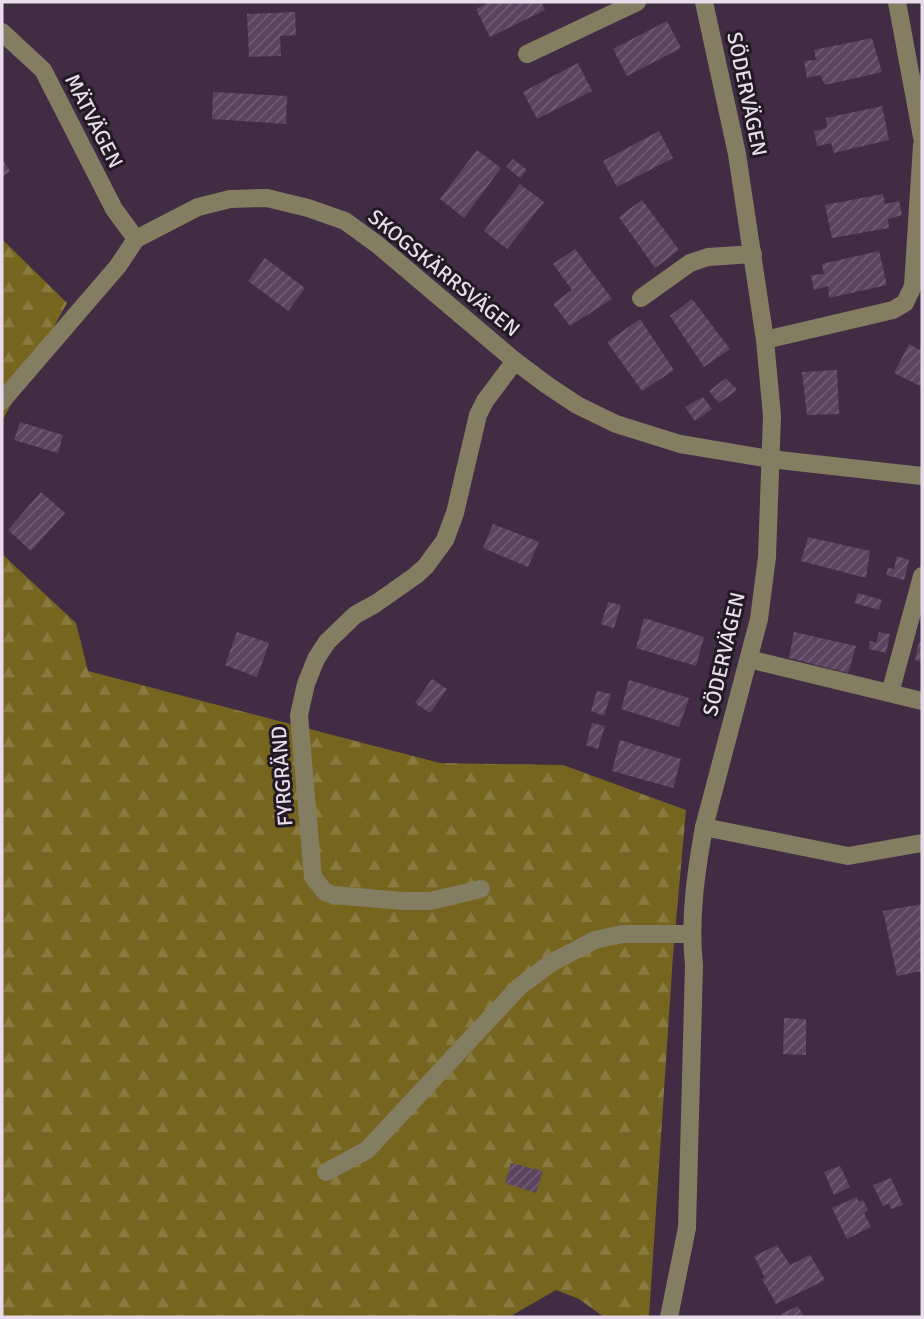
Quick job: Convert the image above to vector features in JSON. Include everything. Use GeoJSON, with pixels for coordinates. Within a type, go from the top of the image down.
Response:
{"type":"FeatureCollection","features":[{"type":"Feature","properties":{"kind":"street"},"geometry":{"type":"LineString","coordinates":[[527,54],[637,2]]}},
{"type":"Feature","properties":{"kind":"street","name":"SÖDERVÄGEN"},"geometry":{"type":"LineString","coordinates":[[669,1317],[687,1228],[694,965],[691,934],[704,827],[759,619],[767,557],[772,415],[765,340],[737,154],[704,2]]}},
{"type":"Feature","properties":{"kind":"street"},"geometry":{"type":"LineString","coordinates":[[897,2],[922,137]]}},
{"type":"Feature","properties":{"kind":"street","name":"MÄTVÄGEN"},"geometry":{"type":"LineString","coordinates":[[2,32],[43,70],[114,209],[136,239]]}},
{"type":"Feature","properties":{"kind":"street"},"geometry":{"type":"LineString","coordinates":[[765,340],[893,310],[905,303],[913,286],[922,145]]}},
{"type":"Feature","properties":{"kind":"street","name":"SKOGSKÄRRSVÄGEN"},"geometry":{"type":"LineString","coordinates":[[2,401],[118,266],[136,239],[198,207],[230,199],[267,198],[345,221],[378,245],[515,361],[577,405],[616,424],[680,444],[770,459],[922,476]]}},
{"type":"Feature","properties":{"kind":"street"},"geometry":{"type":"LineString","coordinates":[[641,298],[690,263],[708,257],[753,254]]}},
{"type":"Feature","properties":{"kind":"street","name":"FYRGRÄND"},"geometry":{"type":"LineString","coordinates":[[481,889],[430,901],[333,895],[325,891],[313,877],[299,715],[306,684],[316,659],[327,642],[355,615],[415,576],[445,540],[455,513],[478,415],[485,401],[515,361]]}},
{"type":"Feature","properties":{"kind":"street"},"geometry":{"type":"LineString","coordinates":[[890,693],[922,576]]}},
{"type":"Feature","properties":{"kind":"street"},"geometry":{"type":"LineString","coordinates":[[749,659],[922,701]]}},
{"type":"Feature","properties":{"kind":"street"},"geometry":{"type":"LineString","coordinates":[[704,827],[848,856],[922,843]]}},
{"type":"Feature","properties":{"kind":"street"},"geometry":{"type":"LineString","coordinates":[[326,1172],[367,1150],[519,987],[551,963],[595,940],[622,934],[691,934]]}},
{"type":"Feature","properties":{"kind":"green space"},"geometry":{"type":"Polygon","coordinates":[[[2,239],[67,303],[2,421],[2,239]]]}},
{"type":"Feature","properties":{"kind":"green space"},"geometry":{"type":"Polygon","coordinates":[[[2,554],[76,623],[88,671],[440,763],[563,765],[686,810],[673,955],[649,1317],[604,1317],[579,1299],[556,1290],[509,1317],[2,1317],[2,554]]]}},
{"type":"Feature","properties":{"kind":"building"},"geometry":{"type":"Polygon","coordinates":[[[490,2],[541,2],[545,10],[490,37],[476,9],[490,2]]]}},
{"type":"Feature","properties":{"kind":"building"},"geometry":{"type":"Polygon","coordinates":[[[295,12],[296,35],[280,36],[281,56],[249,57],[247,14],[295,12]]]}},
{"type":"Feature","properties":{"kind":"building"},"geometry":{"type":"Polygon","coordinates":[[[667,21],[681,48],[627,76],[613,49],[667,21]]]}},
{"type":"Feature","properties":{"kind":"building"},"geometry":{"type":"Polygon","coordinates":[[[872,38],[882,72],[825,85],[820,75],[807,78],[804,61],[816,60],[814,50],[872,38]]]}},
{"type":"Feature","properties":{"kind":"building"},"geometry":{"type":"Polygon","coordinates":[[[578,63],[592,91],[537,119],[523,92],[578,63]]]}},
{"type":"Feature","properties":{"kind":"building"},"geometry":{"type":"Polygon","coordinates":[[[213,92],[287,96],[286,124],[212,119],[213,92]]]}},
{"type":"Feature","properties":{"kind":"building"},"geometry":{"type":"Polygon","coordinates":[[[882,106],[889,140],[834,153],[831,143],[817,146],[814,131],[827,128],[826,118],[882,106]]]}},
{"type":"Feature","properties":{"kind":"building"},"geometry":{"type":"Polygon","coordinates":[[[659,131],[673,158],[617,187],[603,161],[659,131]]]}},
{"type":"Feature","properties":{"kind":"building"},"geometry":{"type":"Polygon","coordinates":[[[477,150],[501,168],[464,218],[440,199],[477,150]]]}},
{"type":"Feature","properties":{"kind":"building"},"geometry":{"type":"Polygon","coordinates":[[[2,159],[10,171],[2,177],[2,159]]]}},
{"type":"Feature","properties":{"kind":"building"},"geometry":{"type":"Polygon","coordinates":[[[513,159],[527,170],[520,178],[506,167],[513,159]]]}},
{"type":"Feature","properties":{"kind":"building"},"geometry":{"type":"Polygon","coordinates":[[[520,184],[544,202],[507,249],[484,231],[520,184]]]}},
{"type":"Feature","properties":{"kind":"building"},"geometry":{"type":"Polygon","coordinates":[[[883,194],[885,204],[899,201],[902,215],[888,219],[889,228],[832,238],[825,205],[883,194]]]}},
{"type":"Feature","properties":{"kind":"building"},"geometry":{"type":"Polygon","coordinates":[[[642,200],[679,250],[655,268],[619,217],[642,200]]]}},
{"type":"Feature","properties":{"kind":"building"},"geometry":{"type":"Polygon","coordinates":[[[575,249],[612,299],[570,326],[553,304],[572,290],[553,264],[575,249]]]}},
{"type":"Feature","properties":{"kind":"building"},"geometry":{"type":"Polygon","coordinates":[[[879,251],[887,285],[829,298],[828,286],[814,290],[811,275],[824,274],[822,264],[879,251]]]}},
{"type":"Feature","properties":{"kind":"building"},"geometry":{"type":"Polygon","coordinates":[[[265,258],[305,288],[288,311],[248,281],[265,258]]]}},
{"type":"Feature","properties":{"kind":"building"},"geometry":{"type":"Polygon","coordinates":[[[692,299],[730,349],[704,367],[670,316],[692,299]]]}},
{"type":"Feature","properties":{"kind":"building"},"geometry":{"type":"Polygon","coordinates":[[[640,319],[674,370],[642,391],[607,342],[640,319]]]}},
{"type":"Feature","properties":{"kind":"building"},"geometry":{"type":"Polygon","coordinates":[[[909,344],[922,351],[922,387],[894,373],[909,344]]]}},
{"type":"Feature","properties":{"kind":"building"},"geometry":{"type":"Polygon","coordinates":[[[837,370],[839,414],[807,415],[802,372],[837,370]]]}},
{"type":"Feature","properties":{"kind":"building"},"geometry":{"type":"Polygon","coordinates":[[[726,378],[737,390],[719,403],[709,391],[726,378]]]}},
{"type":"Feature","properties":{"kind":"building"},"geometry":{"type":"Polygon","coordinates":[[[703,397],[712,409],[695,421],[685,407],[703,397]]]}},
{"type":"Feature","properties":{"kind":"building"},"geometry":{"type":"Polygon","coordinates":[[[20,422],[63,435],[58,453],[14,440],[20,422]]]}},
{"type":"Feature","properties":{"kind":"building"},"geometry":{"type":"Polygon","coordinates":[[[41,492],[65,513],[31,551],[8,530],[41,492]]]}},
{"type":"Feature","properties":{"kind":"building"},"geometry":{"type":"Polygon","coordinates":[[[493,524],[539,542],[528,567],[483,548],[493,524]]]}},
{"type":"Feature","properties":{"kind":"building"},"geometry":{"type":"Polygon","coordinates":[[[808,537],[870,551],[866,578],[801,561],[808,537]]]}},
{"type":"Feature","properties":{"kind":"building"},"geometry":{"type":"Polygon","coordinates":[[[897,556],[909,560],[904,580],[886,575],[888,568],[894,569],[897,556]]]}},
{"type":"Feature","properties":{"kind":"building"},"geometry":{"type":"Polygon","coordinates":[[[858,593],[882,600],[879,610],[854,603],[858,593]]]}},
{"type":"Feature","properties":{"kind":"building"},"geometry":{"type":"Polygon","coordinates":[[[608,602],[621,605],[614,628],[601,624],[608,602]]]}},
{"type":"Feature","properties":{"kind":"building"},"geometry":{"type":"Polygon","coordinates":[[[644,618],[704,637],[696,666],[636,648],[644,618]]]}},
{"type":"Feature","properties":{"kind":"building"},"geometry":{"type":"Polygon","coordinates":[[[237,632],[269,643],[257,677],[225,665],[237,632]]]}},
{"type":"Feature","properties":{"kind":"building"},"geometry":{"type":"Polygon","coordinates":[[[794,632],[856,646],[848,673],[789,658],[794,632]]]}},
{"type":"Feature","properties":{"kind":"building"},"geometry":{"type":"Polygon","coordinates":[[[879,632],[890,634],[886,653],[869,649],[870,641],[876,643],[879,632]]]}},
{"type":"Feature","properties":{"kind":"building"},"geometry":{"type":"Polygon","coordinates":[[[919,642],[922,643],[922,662],[915,660],[919,642]]]}},
{"type":"Feature","properties":{"kind":"building"},"geometry":{"type":"Polygon","coordinates":[[[432,679],[447,689],[430,713],[415,703],[432,679]]]}},
{"type":"Feature","properties":{"kind":"building"},"geometry":{"type":"Polygon","coordinates":[[[629,680],[689,698],[679,727],[621,709],[629,680]]]}},
{"type":"Feature","properties":{"kind":"building"},"geometry":{"type":"Polygon","coordinates":[[[597,691],[611,694],[604,716],[591,711],[597,691]]]}},
{"type":"Feature","properties":{"kind":"building"},"geometry":{"type":"Polygon","coordinates":[[[592,723],[605,726],[598,749],[586,745],[592,723]]]}},
{"type":"Feature","properties":{"kind":"building"},"geometry":{"type":"Polygon","coordinates":[[[620,740],[681,759],[673,788],[612,771],[620,740]]]}},
{"type":"Feature","properties":{"kind":"building"},"geometry":{"type":"Polygon","coordinates":[[[922,904],[922,971],[897,976],[883,911],[922,904]]]}},
{"type":"Feature","properties":{"kind":"building"},"geometry":{"type":"Polygon","coordinates":[[[784,1018],[806,1019],[806,1055],[783,1054],[784,1018]]]}},
{"type":"Feature","properties":{"kind":"building"},"geometry":{"type":"Polygon","coordinates":[[[511,1163],[543,1171],[536,1193],[505,1183],[511,1163]]]}},
{"type":"Feature","properties":{"kind":"building"},"geometry":{"type":"Polygon","coordinates":[[[840,1166],[850,1187],[834,1195],[824,1172],[840,1166]]]}},
{"type":"Feature","properties":{"kind":"building"},"geometry":{"type":"Polygon","coordinates":[[[891,1178],[903,1205],[891,1209],[889,1203],[883,1206],[873,1185],[891,1178]]]}},
{"type":"Feature","properties":{"kind":"building"},"geometry":{"type":"Polygon","coordinates":[[[857,1197],[859,1202],[863,1200],[868,1210],[864,1213],[871,1227],[847,1239],[832,1208],[857,1197]]]}},
{"type":"Feature","properties":{"kind":"building"},"geometry":{"type":"Polygon","coordinates":[[[777,1245],[790,1265],[810,1255],[825,1280],[776,1304],[762,1279],[765,1278],[754,1256],[777,1245]]]}},
{"type":"Feature","properties":{"kind":"building"},"geometry":{"type":"Polygon","coordinates":[[[798,1306],[804,1317],[783,1317],[781,1314],[798,1306]]]}}]}
